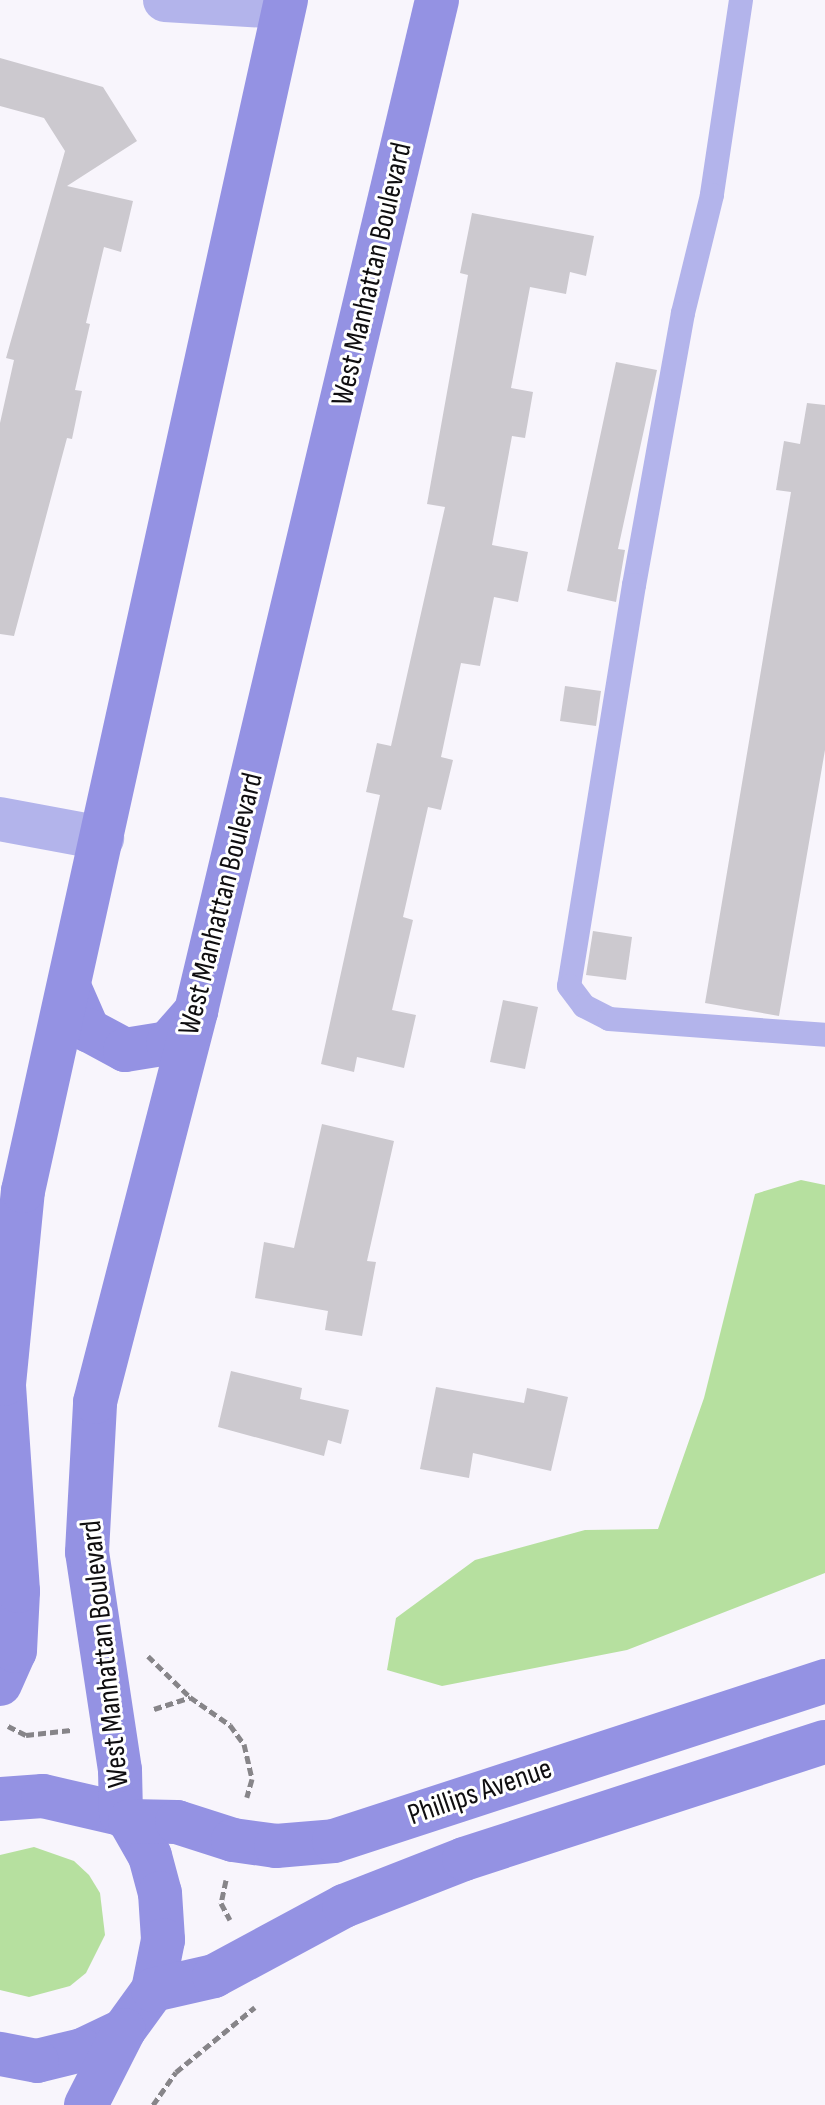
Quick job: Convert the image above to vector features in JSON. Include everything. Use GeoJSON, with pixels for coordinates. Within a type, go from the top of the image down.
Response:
{"type":"FeatureCollection","features":[{"type":"Feature","properties":{"kind":"main road","name":"West Manhattan Boulevard"},"geometry":{"type":"LineString","coordinates":[[126,1818],[109,1720],[87,1552],[95,1402],[196,1011],[437,0]]}},
{"type":"Feature","properties":{"kind":"main road"},"geometry":{"type":"LineString","coordinates":[[0,1684],[15,1651],[18,1591],[2,1384],[23,1191],[71,991],[285,4]]}},
{"type":"Feature","properties":{"kind":"main road"},"geometry":{"type":"LineString","coordinates":[[71,991],[88,1030],[125,1050],[168,1043],[196,1011]]}},
{"type":"Feature","properties":{"kind":"main road","name":"Phillips Avenue"},"geometry":{"type":"LineString","coordinates":[[0,1799],[43,1796],[126,1818],[177,1822],[233,1840],[276,1846],[334,1841],[825,1681]]}},
{"type":"Feature","properties":{"kind":"main road"},"geometry":{"type":"LineString","coordinates":[[153,1990],[214,1976],[344,1906],[464,1859],[825,1742]]}},
{"type":"Feature","properties":{"kind":"main road"},"geometry":{"type":"LineString","coordinates":[[86,2105],[124,2030],[153,1990],[163,1940],[160,1893],[150,1856],[126,1818]]}},
{"type":"Feature","properties":{"kind":"main road"},"geometry":{"type":"LineString","coordinates":[[0,2054],[37,2061],[82,2050],[124,2030]]}},
{"type":"Feature","properties":{"kind":"street"},"geometry":{"type":"LineString","coordinates":[[165,0],[285,4]]}},
{"type":"Feature","properties":{"kind":"street"},"geometry":{"type":"LineString","coordinates":[[0,819],[102,838]]}},
{"type":"Feature","properties":{"kind":"lane"},"geometry":{"type":"LineString","coordinates":[[741,0],[718,160],[683,313],[634,585],[569,986],[584,1006],[609,1019],[825,1035]]}},
{"type":"Feature","properties":{"kind":"path"},"geometry":{"type":"LineString","coordinates":[[145,1645],[149,1658],[190,1697],[230,1725],[244,1744],[252,1779],[233,1840],[221,1903],[268,1997],[176,2072],[153,2105]]}},
{"type":"Feature","properties":{"kind":"path"},"geometry":{"type":"LineString","coordinates":[[0,1722],[26,1735],[54,1734],[190,1697]]}},
{"type":"Feature","properties":{"kind":"green space"},"geometry":{"type":"Polygon","coordinates":[[[801,1180],[825,1185],[825,1573],[627,1650],[442,1686],[387,1670],[396,1618],[475,1560],[585,1530],[658,1529],[704,1398],[755,1194],[801,1180]]]}},
{"type":"Feature","properties":{"kind":"green space"},"geometry":{"type":"Polygon","coordinates":[[[34,1847],[74,1861],[89,1875],[100,1893],[105,1935],[86,1973],[70,1986],[29,1997],[0,1990],[0,1855],[34,1847]]]}},
{"type":"Feature","properties":{"kind":"building"},"geometry":{"type":"Polygon","coordinates":[[[0,58],[103,87],[137,141],[67,186],[133,201],[121,252],[104,247],[86,323],[90,324],[75,390],[82,391],[72,439],[67,438],[14,636],[0,634],[0,423],[14,360],[6,358],[65,151],[44,118],[0,106],[0,58]]]}},
{"type":"Feature","properties":{"kind":"building"},"geometry":{"type":"Polygon","coordinates":[[[472,213],[594,236],[586,276],[570,272],[566,294],[530,287],[511,388],[533,392],[525,438],[512,436],[492,545],[528,552],[518,602],[494,597],[480,666],[461,663],[441,757],[453,760],[441,810],[428,807],[403,917],[413,920],[392,1010],[416,1015],[404,1068],[357,1057],[354,1072],[321,1064],[380,795],[366,792],[377,743],[391,746],[445,507],[427,504],[468,275],[460,273],[472,213]]]}},
{"type":"Feature","properties":{"kind":"building"},"geometry":{"type":"Polygon","coordinates":[[[616,362],[657,370],[618,549],[625,550],[616,602],[567,591],[616,362]]]}},
{"type":"Feature","properties":{"kind":"building"},"geometry":{"type":"Polygon","coordinates":[[[807,403],[825,405],[825,750],[779,1016],[705,1003],[791,492],[776,490],[784,441],[800,444],[807,403]]]}},
{"type":"Feature","properties":{"kind":"building"},"geometry":{"type":"Polygon","coordinates":[[[565,686],[601,691],[596,726],[560,721],[565,686]]]}},
{"type":"Feature","properties":{"kind":"building"},"geometry":{"type":"Polygon","coordinates":[[[593,931],[632,937],[626,980],[586,975],[593,931]]]}},
{"type":"Feature","properties":{"kind":"building"},"geometry":{"type":"Polygon","coordinates":[[[503,1000],[538,1007],[525,1069],[490,1062],[503,1000]]]}},
{"type":"Feature","properties":{"kind":"building"},"geometry":{"type":"Polygon","coordinates":[[[322,1124],[394,1141],[367,1261],[376,1262],[362,1336],[325,1330],[328,1311],[255,1298],[264,1242],[294,1248],[322,1124]]]}},
{"type":"Feature","properties":{"kind":"building"},"geometry":{"type":"Polygon","coordinates":[[[231,1371],[302,1388],[300,1399],[349,1410],[341,1444],[328,1440],[324,1456],[218,1427],[231,1371]]]}},
{"type":"Feature","properties":{"kind":"building"},"geometry":{"type":"Polygon","coordinates":[[[436,1387],[524,1403],[527,1388],[568,1397],[551,1471],[473,1453],[469,1478],[420,1469],[436,1387]]]}}]}
